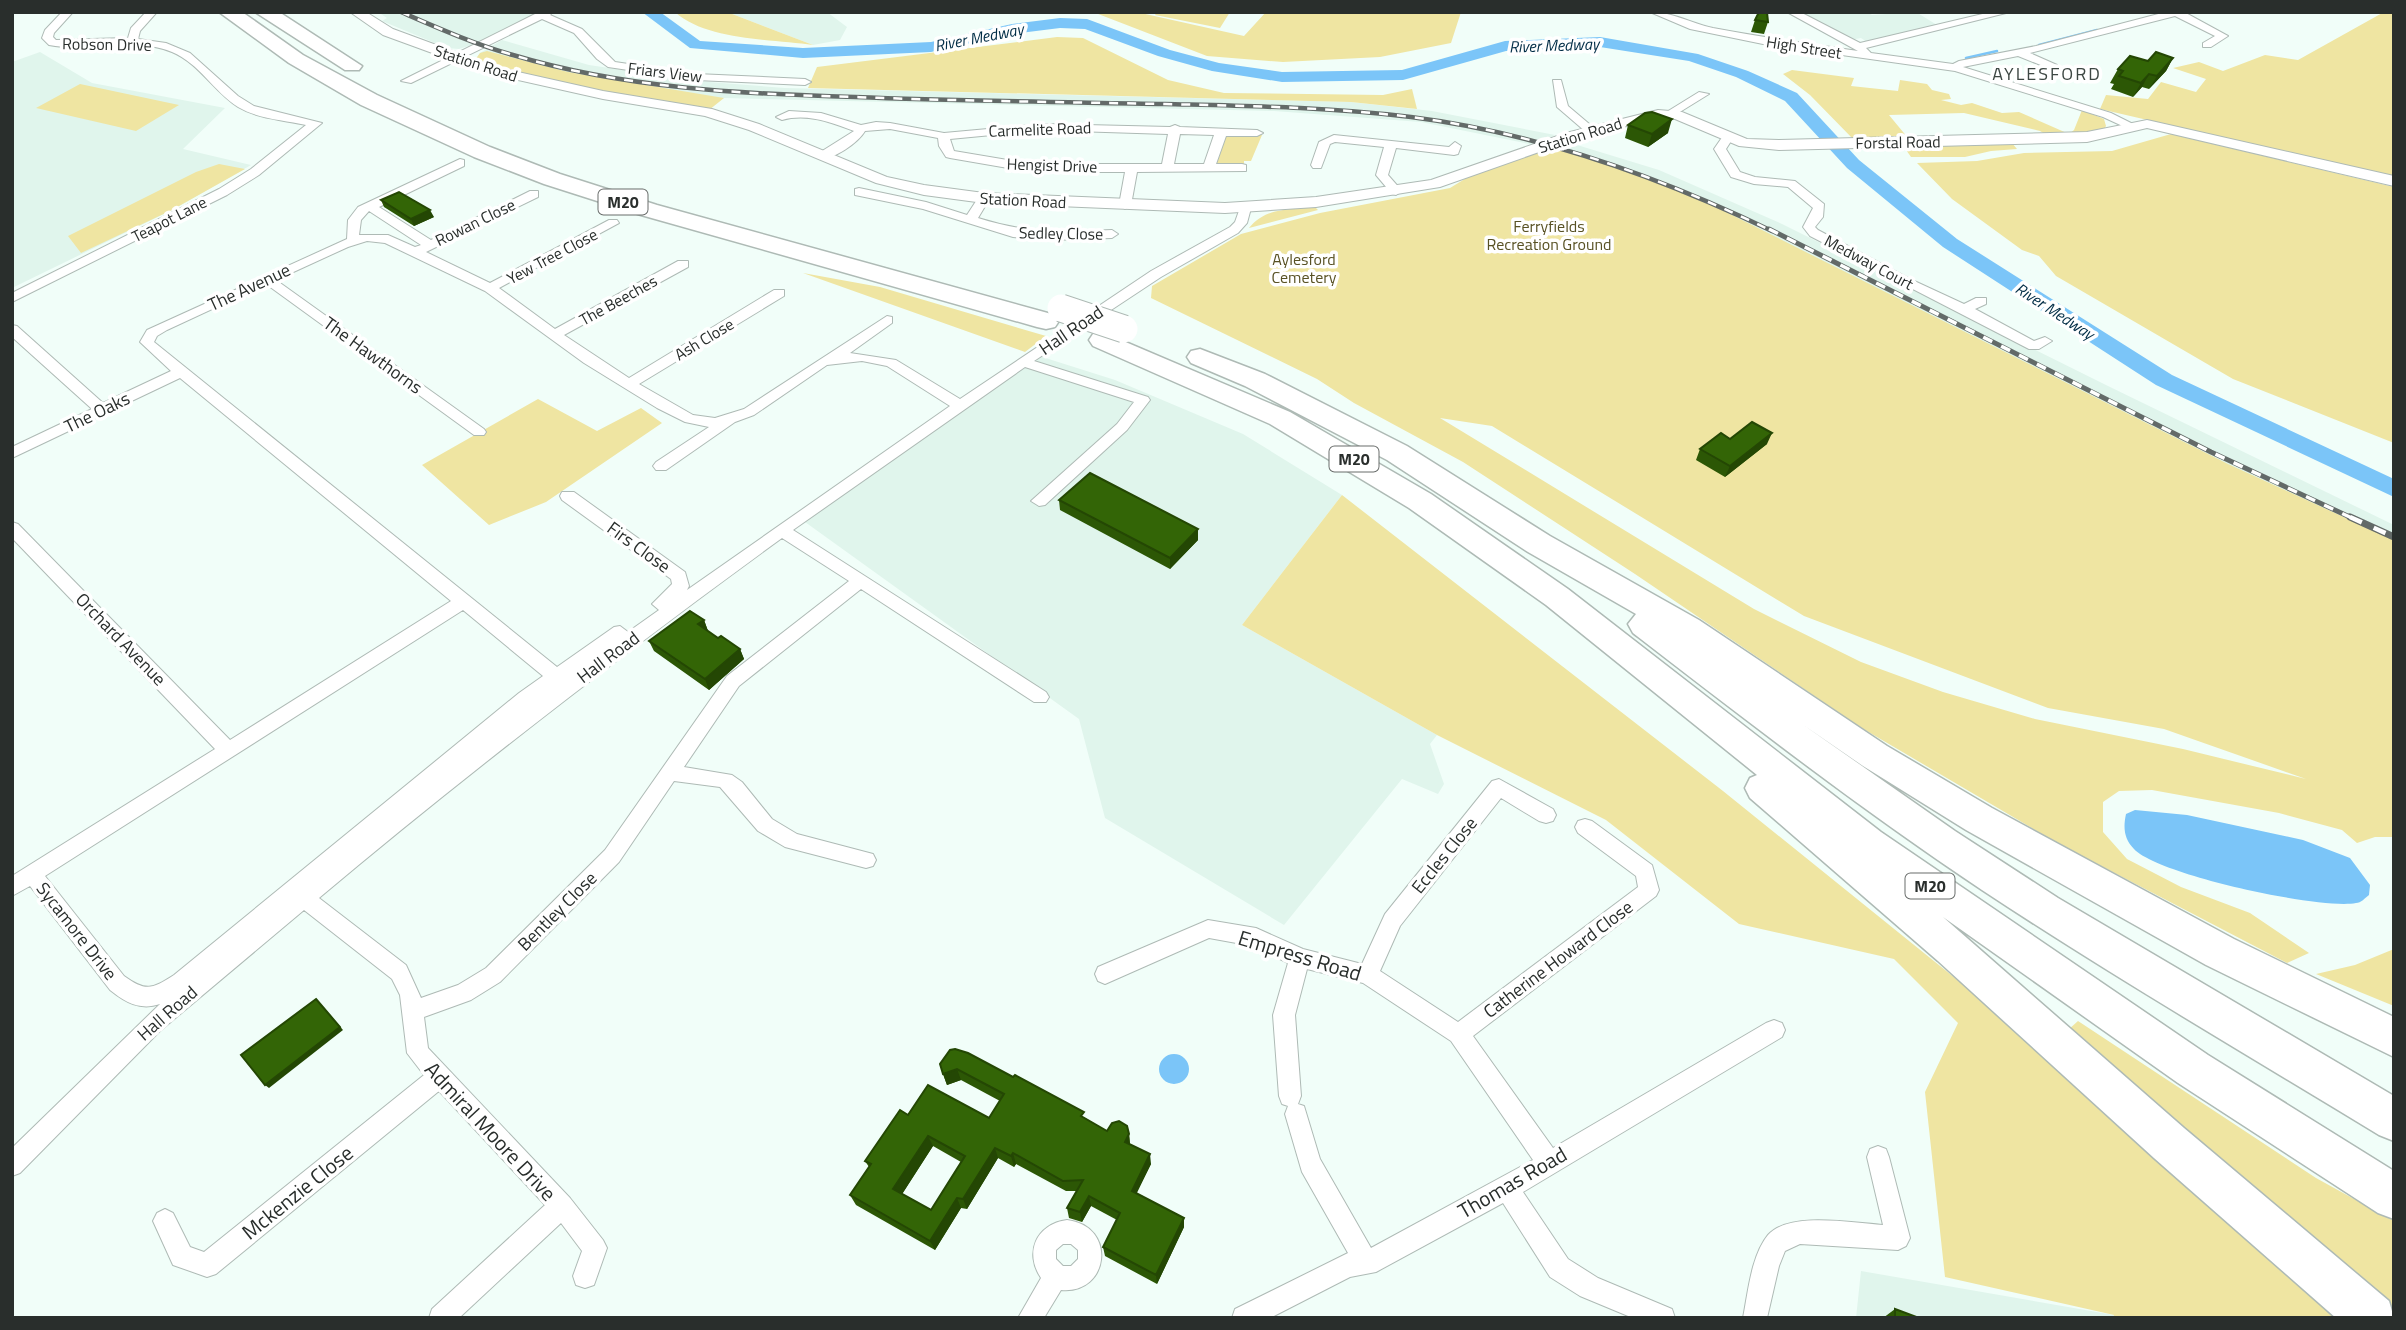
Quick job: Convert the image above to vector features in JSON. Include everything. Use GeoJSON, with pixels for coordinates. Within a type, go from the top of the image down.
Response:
{"type":"FeatureCollection","features":[{"type":"Feature","properties":{"kind":"highway","name":"M20"},"geometry":{"type":"LineString","coordinates":[[229,12],[296,59],[369,100],[482,152],[552,179],[663,214],[1054,314]]}},
{"type":"Feature","properties":{"kind":"highway","name":"M20"},"geometry":{"type":"LineString","coordinates":[[265,12],[376,80],[435,110],[571,166],[1054,314],[1255,380],[1397,453],[1539,544],[1688,629],[1875,756],[1979,819],[2220,952],[2394,1038]]}},
{"type":"Feature","properties":{"kind":"highway","name":"M20"},"geometry":{"type":"LineString","coordinates":[[1113,335],[1280,418],[1385,478],[1558,597],[1868,843],[2193,1069],[2394,1197]]}},
{"type":"Feature","properties":{"kind":"highway","name":"M20"},"geometry":{"type":"LineString","coordinates":[[1539,544],[1752,706],[2043,909],[2196,1004],[2394,1120]]}},
{"type":"Feature","properties":{"kind":"highway","name":"M20"},"geometry":{"type":"LineString","coordinates":[[1486,548],[1610,658],[1952,948],[2169,1143],[2372,1318]]}},
{"type":"Feature","properties":{"kind":"street","name":"Robson Drive"},"geometry":{"type":"LineString","coordinates":[[68,12],[47,38],[53,43],[132,43],[178,50],[243,105],[257,111],[311,123]]}},
{"type":"Feature","properties":{"kind":"street"},"geometry":{"type":"LineString","coordinates":[[132,43],[135,30],[152,12]]}},
{"type":"Feature","properties":{"kind":"street","name":"Station Road"},"geometry":{"type":"LineString","coordinates":[[356,12],[378,27],[455,58],[530,80],[707,112],[754,127],[882,180],[924,190],[984,198],[1245,208],[1275,207],[1396,191],[1454,178],[1590,130],[1671,113],[1703,94]]}},
{"type":"Feature","properties":{"kind":"street","name":"High Street"},"geometry":{"type":"LineString","coordinates":[[1655,12],[1694,27],[1868,57],[1956,68]]}},
{"type":"Feature","properties":{"kind":"street"},"geometry":{"type":"LineString","coordinates":[[1791,12],[1859,46],[1868,57]]}},
{"type":"Feature","properties":{"kind":"street"},"geometry":{"type":"LineString","coordinates":[[1859,46],[2005,12]]}},
{"type":"Feature","properties":{"kind":"street"},"geometry":{"type":"LineString","coordinates":[[1956,68],[1959,64],[2020,53],[2178,13],[2223,36]]}},
{"type":"Feature","properties":{"kind":"street"},"geometry":{"type":"LineString","coordinates":[[407,81],[546,14]]}},
{"type":"Feature","properties":{"kind":"street","name":"Friars View"},"geometry":{"type":"LineString","coordinates":[[546,14],[578,31],[601,57],[612,65],[696,77],[805,82]]}},
{"type":"Feature","properties":{"kind":"street"},"geometry":{"type":"LineString","coordinates":[[2207,45],[2236,30]]}},
{"type":"Feature","properties":{"kind":"street"},"geometry":{"type":"LineString","coordinates":[[2020,53],[2053,67]]}},
{"type":"Feature","properties":{"kind":"street","name":"Forstal Road"},"geometry":{"type":"LineString","coordinates":[[1956,68],[2107,115],[2129,125]]}},
{"type":"Feature","properties":{"kind":"street"},"geometry":{"type":"LineString","coordinates":[[1557,82],[1563,107],[1590,130]]}},
{"type":"Feature","properties":{"kind":"street","name":"Carmelite Road"},"geometry":{"type":"LineString","coordinates":[[782,117],[791,113],[831,119],[861,129],[876,125],[890,126],[944,136],[1043,127],[1175,128],[1257,133]]}},
{"type":"Feature","properties":{"kind":"street","name":"Forstal Road"},"geometry":{"type":"LineString","coordinates":[[1671,113],[1744,143],[1791,145],[2087,137],[2102,135],[2129,125],[2158,125],[2394,181]]}},
{"type":"Feature","properties":{"kind":"street","name":"Teapot Lane"},"geometry":{"type":"LineString","coordinates":[[12,298],[223,192],[255,172],[311,123]]}},
{"type":"Feature","properties":{"kind":"street"},"geometry":{"type":"LineString","coordinates":[[1168,167],[1175,128]]}},
{"type":"Feature","properties":{"kind":"street"},"geometry":{"type":"LineString","coordinates":[[823,156],[857,136],[861,129]]}},
{"type":"Feature","properties":{"kind":"street"},"geometry":{"type":"LineString","coordinates":[[1208,169],[1221,132]]}},
{"type":"Feature","properties":{"kind":"street","name":"Hengist Drive"},"geometry":{"type":"LineString","coordinates":[[944,136],[945,146],[950,154],[1031,168],[1242,168]]}},
{"type":"Feature","properties":{"kind":"street"},"geometry":{"type":"LineString","coordinates":[[1317,165],[1325,142],[1334,138],[1454,151],[1455,145]]}},
{"type":"Feature","properties":{"kind":"street","name":"Medway Court"},"geometry":{"type":"LineString","coordinates":[[1727,138],[1720,149],[1735,174],[1754,180],[1791,184],[1820,207],[1817,217],[1810,223],[1814,233],[2034,346],[2045,341]]}},
{"type":"Feature","properties":{"kind":"street"},"geometry":{"type":"LineString","coordinates":[[1391,145],[1382,175],[1385,182],[1396,191]]}},
{"type":"Feature","properties":{"kind":"street"},"geometry":{"type":"LineString","coordinates":[[353,240],[356,215],[369,206],[460,163]]}},
{"type":"Feature","properties":{"kind":"street"},"geometry":{"type":"LineString","coordinates":[[1125,205],[1132,168]]}},
{"type":"Feature","properties":{"kind":"street","name":"Sedley Close"},"geometry":{"type":"LineString","coordinates":[[859,192],[926,206],[1000,230],[1028,235],[1112,234]]}},
{"type":"Feature","properties":{"kind":"street","name":"Rowan Close"},"geometry":{"type":"LineString","coordinates":[[423,248],[534,194]]}},
{"type":"Feature","properties":{"kind":"street"},"geometry":{"type":"LineString","coordinates":[[970,221],[984,198]]}},
{"type":"Feature","properties":{"kind":"street"},"geometry":{"type":"LineString","coordinates":[[369,206],[423,248]]}},
{"type":"Feature","properties":{"kind":"street","name":"Hall Road"},"geometry":{"type":"LineString","coordinates":[[12,1165],[152,1024],[563,682],[1023,362],[1130,290],[1234,230],[1241,223],[1245,208]]}},
{"type":"Feature","properties":{"kind":"street","name":"Yew Tree Close"},"geometry":{"type":"LineString","coordinates":[[490,288],[613,223]]}},
{"type":"Feature","properties":{"kind":"street","name":"The Avenue"},"geometry":{"type":"LineString","coordinates":[[563,682],[147,342],[152,333],[353,240],[366,237],[388,239],[423,248],[490,288],[554,335],[629,384],[690,419],[716,423],[749,412],[887,320]]}},
{"type":"Feature","properties":{"kind":"street","name":"The Beeches"},"geometry":{"type":"LineString","coordinates":[[554,335],[682,264]]}},
{"type":"Feature","properties":{"kind":"street","name":"The Hawthorns"},"geometry":{"type":"LineString","coordinates":[[267,279],[479,432]]}},
{"type":"Feature","properties":{"kind":"street","name":"Ash Close"},"geometry":{"type":"LineString","coordinates":[[629,384],[779,293]]}},
{"type":"Feature","properties":{"kind":"street"},"geometry":{"type":"LineString","coordinates":[[1964,309],[1981,301]]}},
{"type":"Feature","properties":{"kind":"street"},"geometry":{"type":"LineString","coordinates":[[12,329],[102,410]]}},
{"type":"Feature","properties":{"kind":"street"},"geometry":{"type":"LineString","coordinates":[[833,358],[862,357],[891,363],[960,405]]}},
{"type":"Feature","properties":{"kind":"street"},"geometry":{"type":"LineString","coordinates":[[1023,362],[1143,400],[1122,427],[1039,501]]}},
{"type":"Feature","properties":{"kind":"street","name":"The Oaks"},"geometry":{"type":"LineString","coordinates":[[12,453],[183,372]]}},
{"type":"Feature","properties":{"kind":"street"},"geometry":{"type":"LineString","coordinates":[[661,466],[737,416]]}},
{"type":"Feature","properties":{"kind":"street"},"geometry":{"type":"LineString","coordinates":[[690,419],[703,439]]}},
{"type":"Feature","properties":{"kind":"street","name":"Firs Close"},"geometry":{"type":"LineString","coordinates":[[563,682],[681,586],[679,576],[568,496]]}},
{"type":"Feature","properties":{"kind":"street","name":"Orchard Avenue"},"geometry":{"type":"LineString","coordinates":[[12,528],[228,750]]}},
{"type":"Feature","properties":{"kind":"street"},"geometry":{"type":"LineString","coordinates":[[782,530],[1040,697]]}},
{"type":"Feature","properties":{"kind":"street","name":"Bentley Close"},"geometry":{"type":"LineString","coordinates":[[411,1011],[464,993],[493,975],[612,856],[672,773],[733,681],[860,581]]}},
{"type":"Feature","properties":{"kind":"street","name":"Sycamore Drive"},"geometry":{"type":"LineString","coordinates":[[462,602],[32,874],[117,983],[133,997],[146,999],[161,995],[181,982],[525,698],[563,682]]}},
{"type":"Feature","properties":{"kind":"street"},"geometry":{"type":"LineString","coordinates":[[672,773],[725,780],[735,788],[765,825],[792,841],[866,860]]}},
{"type":"Feature","properties":{"kind":"street","name":"Eccles Close"},"geometry":{"type":"LineString","coordinates":[[1368,975],[1392,920],[1499,787],[1546,815]]}},
{"type":"Feature","properties":{"kind":"street","name":"Catherine Howard Close"},"geometry":{"type":"LineString","coordinates":[[1459,1034],[1649,890],[1646,871],[1585,827]]}},
{"type":"Feature","properties":{"kind":"street"},"geometry":{"type":"LineString","coordinates":[[12,887],[32,874]]}},
{"type":"Feature","properties":{"kind":"street","name":"Admiral Moore Drive"},"geometry":{"type":"LineString","coordinates":[[303,897],[399,972],[410,994],[418,1053],[562,1206],[595,1248],[585,1276]]}},
{"type":"Feature","properties":{"kind":"street","name":"Empress Road"},"geometry":{"type":"LineString","coordinates":[[1105,974],[1208,929],[1256,937],[1300,957],[1368,975],[1459,1034],[1548,1161]]}},
{"type":"Feature","properties":{"kind":"street"},"geometry":{"type":"LineString","coordinates":[[1300,957],[1284,1015],[1293,1105],[1310,1164],[1367,1263]]}},
{"type":"Feature","properties":{"kind":"street","name":"Thomas Road"},"geometry":{"type":"LineString","coordinates":[[1244,1318],[1348,1265],[1367,1263],[1507,1188],[1548,1161],[1774,1030]]}},
{"type":"Feature","properties":{"kind":"street","name":"Mckenzie Close"},"geometry":{"type":"LineString","coordinates":[[165,1221],[182,1256],[207,1265],[439,1077]]}},
{"type":"Feature","properties":{"kind":"street"},"geometry":{"type":"LineString","coordinates":[[1755,1318],[1767,1264],[1777,1243],[1798,1232],[1898,1238],[1878,1157]]}},
{"type":"Feature","properties":{"kind":"street"},"geometry":{"type":"LineString","coordinates":[[1507,1188],[1559,1268],[1589,1287],[1662,1318]]}},
{"type":"Feature","properties":{"kind":"street"},"geometry":{"type":"LineString","coordinates":[[441,1318],[562,1206]]}},
{"type":"Feature","properties":{"kind":"street"},"geometry":{"type":"LineString","coordinates":[[1030,1318],[1056,1276]]}},
{"type":"Feature","properties":{"kind":"shaded area"},"geometry":{"type":"Polygon","coordinates":[[[378,12],[544,12],[484,41],[459,49],[447,48],[382,21],[387,18],[378,12]]]}},
{"type":"Feature","properties":{"kind":"shaded area"},"geometry":{"type":"Polygon","coordinates":[[[727,12],[827,12],[847,27],[840,40],[813,45],[727,12]]]}},
{"type":"Feature","properties":{"kind":"shaded area"},"geometry":{"type":"Polygon","coordinates":[[[1796,12],[1867,12],[1872,15],[1916,12],[1937,25],[1867,42],[1861,38],[1850,40],[1796,12]]]}},
{"type":"Feature","properties":{"kind":"shaded area"},"geometry":{"type":"Polygon","coordinates":[[[502,40],[589,65],[696,81],[785,88],[1351,102],[1432,111],[1555,135],[1534,145],[1421,122],[1274,111],[724,98],[700,104],[475,60],[480,53],[502,40]]]}},
{"type":"Feature","properties":{"kind":"shaded area"},"geometry":{"type":"Polygon","coordinates":[[[40,52],[92,83],[225,108],[183,149],[251,165],[172,210],[12,288],[12,62],[40,52]]]}},
{"type":"Feature","properties":{"kind":"shaded area"},"geometry":{"type":"Polygon","coordinates":[[[1564,141],[1659,170],[1782,224],[2394,525],[2394,544],[1547,148],[1564,141]]]}},
{"type":"Feature","properties":{"kind":"shaded area"},"geometry":{"type":"Polygon","coordinates":[[[1036,355],[1115,380],[1243,434],[1342,495],[1242,625],[1437,735],[1430,744],[1444,784],[1438,794],[1402,779],[1284,925],[1105,818],[1079,719],[805,522],[1036,355]]]}},
{"type":"Feature","properties":{"kind":"shaded area"},"geometry":{"type":"Polygon","coordinates":[[[1861,1271],[2114,1315],[2113,1318],[1856,1318],[1861,1271]]]}},
{"type":"Feature","properties":{"kind":"green space"},"geometry":{"type":"Polygon","coordinates":[[[675,12],[727,12],[813,45],[722,34],[704,29],[675,12]]]}},
{"type":"Feature","properties":{"kind":"green space"},"geometry":{"type":"Polygon","coordinates":[[[1093,12],[1141,13],[1244,36],[1266,12],[1461,12],[1451,43],[1380,57],[1283,62],[1207,56],[1093,12]]]}},
{"type":"Feature","properties":{"kind":"green space"},"geometry":{"type":"Polygon","coordinates":[[[1157,12],[1230,12],[1220,28],[1155,15],[1157,12]]]}},
{"type":"Feature","properties":{"kind":"green space"},"geometry":{"type":"Polygon","coordinates":[[[2384,12],[2394,12],[2394,177],[2100,109],[2106,95],[2148,99],[2161,82],[2196,92],[2206,79],[2173,68],[2199,62],[2223,71],[2265,55],[2298,60],[2384,12]]]}},
{"type":"Feature","properties":{"kind":"green space"},"geometry":{"type":"Polygon","coordinates":[[[1057,37],[1083,38],[1168,80],[1224,93],[1383,95],[1412,89],[1417,109],[1351,102],[808,88],[817,67],[1057,37]]]}},
{"type":"Feature","properties":{"kind":"green space"},"geometry":{"type":"Polygon","coordinates":[[[487,51],[568,72],[724,98],[709,110],[561,83],[475,60],[480,53],[487,51]]]}},
{"type":"Feature","properties":{"kind":"green space"},"geometry":{"type":"Polygon","coordinates":[[[1792,70],[1854,78],[1851,86],[1898,91],[1900,80],[1927,84],[1932,90],[1949,94],[1951,99],[1941,100],[1961,105],[1972,103],[2002,113],[2019,112],[2069,134],[2045,134],[1964,113],[1889,115],[1908,138],[1854,140],[1810,95],[1783,74],[1792,70]]]}},
{"type":"Feature","properties":{"kind":"green space"},"geometry":{"type":"Polygon","coordinates":[[[80,84],[179,105],[136,131],[36,108],[80,84]]]}},
{"type":"Feature","properties":{"kind":"green space"},"geometry":{"type":"Polygon","coordinates":[[[2082,110],[2104,119],[2106,126],[2103,131],[2095,134],[2069,134],[2074,130],[2082,110]]]}},
{"type":"Feature","properties":{"kind":"green space"},"geometry":{"type":"Polygon","coordinates":[[[2171,134],[2394,187],[2394,443],[2233,379],[2056,276],[2039,256],[2022,250],[1952,199],[1917,163],[1977,161],[2024,153],[2112,151],[2171,134]]]}},
{"type":"Feature","properties":{"kind":"green space"},"geometry":{"type":"Polygon","coordinates":[[[1262,135],[1251,161],[1244,161],[1244,165],[1220,167],[1214,162],[1218,160],[1224,142],[1222,140],[1224,136],[1262,135]]]}},
{"type":"Feature","properties":{"kind":"green space"},"geometry":{"type":"Polygon","coordinates":[[[2012,143],[2017,149],[1965,157],[1911,157],[1904,147],[2012,143]]]}},
{"type":"Feature","properties":{"kind":"green space"},"geometry":{"type":"Polygon","coordinates":[[[1544,148],[1586,156],[1634,172],[1720,209],[2228,464],[2394,540],[2394,837],[2375,837],[2357,843],[2342,830],[2279,813],[2152,790],[2119,791],[2103,802],[2103,832],[2127,859],[2181,887],[2250,913],[2309,953],[2287,963],[2059,844],[1860,727],[1635,574],[1463,462],[1354,403],[1317,379],[1151,298],[1152,286],[1241,234],[1320,213],[1450,188],[1468,177],[1544,148]],[[1440,418],[1754,609],[1861,662],[1943,692],[2035,719],[2183,749],[2306,779],[2164,729],[2048,708],[1804,616],[1492,426],[1440,418]]]}},
{"type":"Feature","properties":{"kind":"green space"},"geometry":{"type":"Polygon","coordinates":[[[219,164],[245,169],[172,210],[81,253],[68,236],[196,172],[219,164]]]}},
{"type":"Feature","properties":{"kind":"green space"},"geometry":{"type":"Polygon","coordinates":[[[1315,207],[1318,210],[1249,228],[1255,221],[1270,213],[1315,207]]]}},
{"type":"Feature","properties":{"kind":"green space"},"geometry":{"type":"Polygon","coordinates":[[[803,273],[880,287],[1046,336],[1025,352],[803,273]]]}},
{"type":"Feature","properties":{"kind":"green space"},"geometry":{"type":"Polygon","coordinates":[[[538,399],[597,431],[641,408],[662,423],[546,502],[489,525],[422,465],[538,399]]]}},
{"type":"Feature","properties":{"kind":"green space"},"geometry":{"type":"Polygon","coordinates":[[[1342,495],[1723,791],[2012,1024],[2343,1318],[2113,1318],[2114,1315],[1945,1277],[1925,1092],[1958,1023],[1894,959],[1739,924],[1606,820],[1437,735],[1242,625],[1342,495]]]}},
{"type":"Feature","properties":{"kind":"green space"},"geometry":{"type":"Polygon","coordinates":[[[2394,949],[2394,1006],[2316,974],[2355,965],[2394,949]]]}},
{"type":"Feature","properties":{"kind":"green space"},"geometry":{"type":"Polygon","coordinates":[[[2078,1021],[2316,1178],[2394,1221],[2394,1309],[2068,1030],[2078,1021]]]}},
{"type":"Feature","properties":{"kind":"water"},"geometry":{"type":"Polygon","coordinates":[[[2135,810],[2187,815],[2303,840],[2350,858],[2370,885],[2369,895],[2356,903],[2310,901],[2241,888],[2174,869],[2149,859],[2134,849],[2128,841],[2125,833],[2126,814],[2135,810]]]}},
{"type":"Feature","properties":{"kind":"water"},"geometry":{"type":"Polygon","coordinates":[[[1174,1054],[1180,1055],[1188,1063],[1188,1075],[1180,1083],[1174,1084],[1168,1083],[1160,1075],[1159,1069],[1160,1063],[1168,1055],[1174,1054]]]}},
{"type":"Feature","properties":{"kind":"building"},"geometry":{"type":"Polygon","coordinates":[[[1759,12],[1767,12],[1768,22],[1755,20],[1759,12]]]}},
{"type":"Feature","properties":{"kind":"building"},"geometry":{"type":"Polygon","coordinates":[[[2156,52],[2173,58],[2157,76],[2149,74],[2141,83],[2119,76],[2123,71],[2118,69],[2130,56],[2148,61],[2156,52]]]}},
{"type":"Feature","properties":{"kind":"building"},"geometry":{"type":"Polygon","coordinates":[[[1652,112],[1672,119],[1652,134],[1628,125],[1645,113],[1652,112]]]}},
{"type":"Feature","properties":{"kind":"building"},"geometry":{"type":"Polygon","coordinates":[[[399,192],[430,210],[411,219],[381,200],[399,192]]]}},
{"type":"Feature","properties":{"kind":"building"},"geometry":{"type":"Polygon","coordinates":[[[1752,422],[1772,433],[1730,466],[1700,449],[1721,433],[1730,439],[1752,422]]]}},
{"type":"Feature","properties":{"kind":"building"},"geometry":{"type":"Polygon","coordinates":[[[1090,473],[1198,529],[1170,558],[1059,500],[1090,473]]]}},
{"type":"Feature","properties":{"kind":"building"},"geometry":{"type":"Polygon","coordinates":[[[690,611],[704,620],[698,624],[740,649],[705,679],[649,641],[690,611]]]}},
{"type":"Feature","properties":{"kind":"building"},"geometry":{"type":"Polygon","coordinates":[[[316,999],[340,1027],[265,1085],[241,1055],[316,999]]]}},
{"type":"Feature","properties":{"kind":"building"},"geometry":{"type":"Polygon","coordinates":[[[950,1050],[968,1053],[1013,1077],[1015,1075],[1084,1112],[1081,1116],[1107,1131],[1112,1123],[1119,1121],[1127,1126],[1129,1134],[1125,1142],[1150,1154],[1132,1191],[1184,1218],[1156,1275],[1103,1247],[1120,1213],[1089,1196],[1080,1212],[1067,1208],[1083,1180],[1063,1181],[1013,1153],[1011,1156],[995,1148],[963,1199],[957,1198],[930,1241],[850,1195],[871,1164],[865,1161],[900,1110],[908,1115],[928,1085],[989,1118],[1004,1094],[957,1069],[943,1074],[940,1064],[950,1050]],[[928,1136],[893,1189],[931,1210],[965,1156],[928,1136]]]}},
{"type":"Feature","properties":{"kind":"building"},"geometry":{"type":"Polygon","coordinates":[[[1895,1309],[1919,1318],[1895,1318],[1895,1309]]]}},
{"type":"Feature","properties":{"kind":"waterway","name":"River Medway"},"geometry":{"type":"LineString","coordinates":[[650,12],[696,45],[803,53],[931,47],[1012,29],[1060,23],[1087,24],[1164,53],[1218,68],[1282,77],[1403,75],[1505,46],[1600,42],[1692,57],[1742,74],[1791,97],[1853,164],[1950,243],[2164,380],[2394,489]]}},
{"type":"Feature","properties":{"kind":"waterway"},"geometry":{"type":"LineString","coordinates":[[2039,45],[2097,30]]}},
{"type":"Feature","properties":{"kind":"waterway"},"geometry":{"type":"LineString","coordinates":[[1966,58],[1997,51]]}},
{"type":"Feature","properties":{"kind":"railway"},"geometry":{"type":"LineString","coordinates":[[401,12],[513,55],[597,75],[682,87],[812,96],[1288,108],[1350,111],[1458,124],[1596,159],[1685,192],[1772,231]]}},
{"type":"Feature","properties":{"kind":"railway"},"geometry":{"type":"LineString","coordinates":[[1769,229],[2211,452],[2354,519]]}},
{"type":"Feature","properties":{"kind":"railway"},"geometry":{"type":"LineString","coordinates":[[2350,517],[2394,537]]}},
{"type":"Feature","properties":{"kind":"district","name":"AYLESFORD"},"geometry":{"type":"Point","coordinates":[2047,73]}},
{"type":"Feature","properties":{"kind":"park label","name":"Ferryfields Recreation Ground"},"geometry":{"type":"Point","coordinates":[1549,235]}},
{"type":"Feature","properties":{"kind":"park label","name":"Aylesford Cemetery"},"geometry":{"type":"Point","coordinates":[1304,268]}}]}
